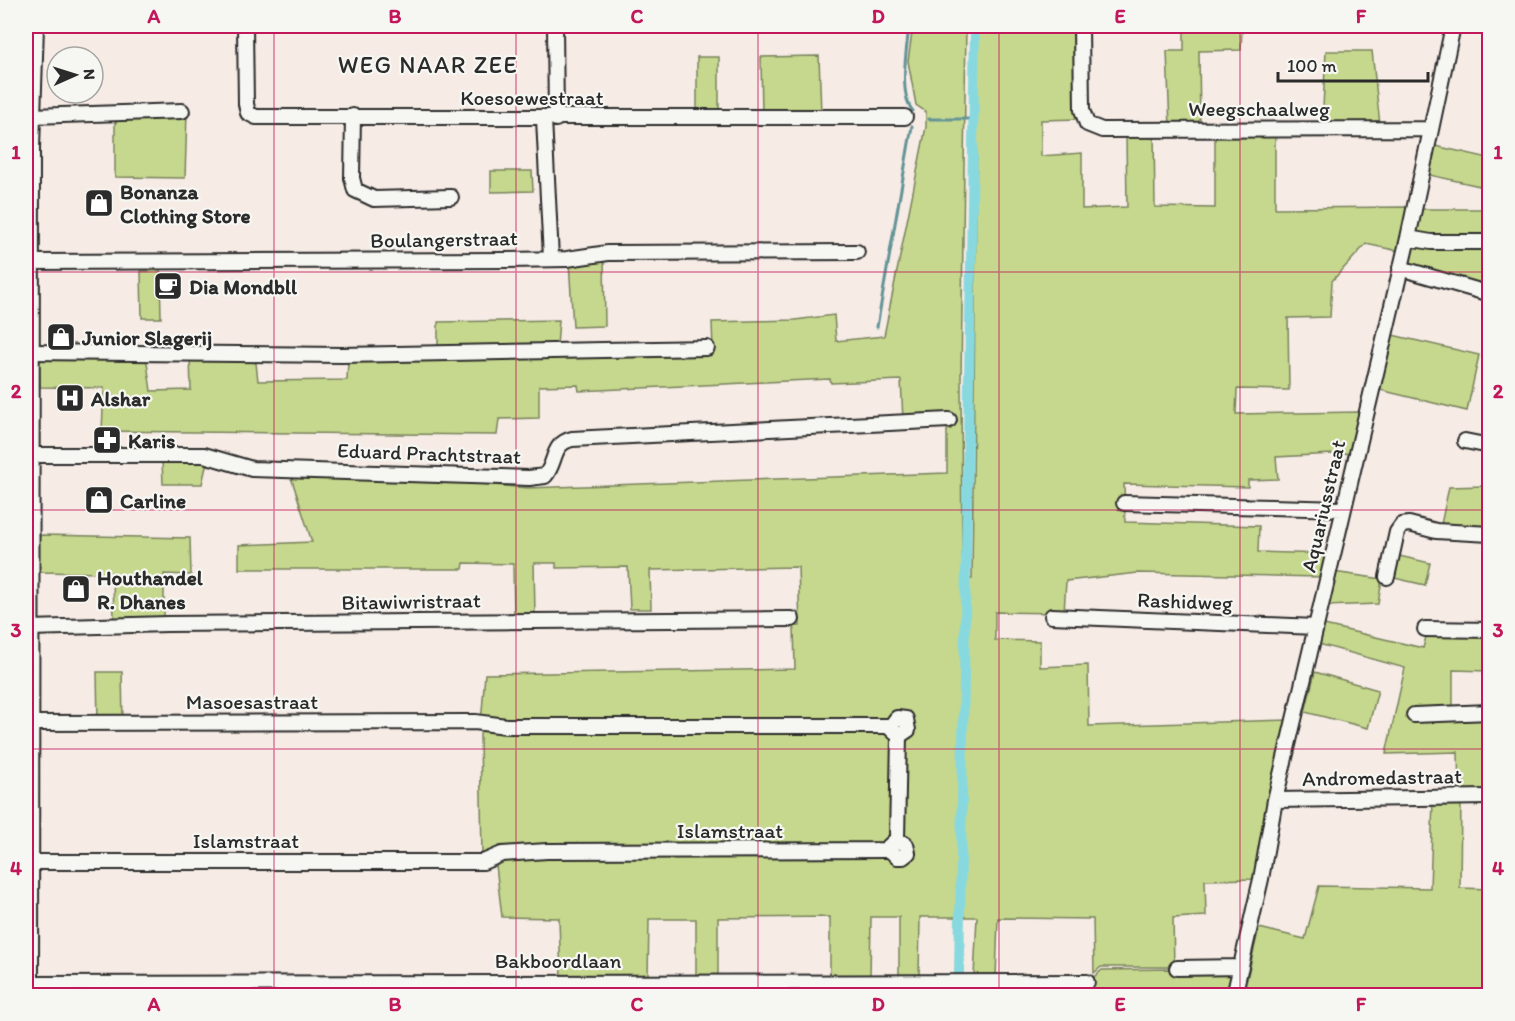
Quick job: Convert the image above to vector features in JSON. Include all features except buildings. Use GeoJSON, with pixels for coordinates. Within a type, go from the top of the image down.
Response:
{"type":"FeatureCollection","features":[{"type":"Feature","properties":{"kind":"main road"},"geometry":{"type":"LineString","coordinates":[[29,990],[27,923],[32,116],[29,49],[34,26]]}},
{"type":"Feature","properties":{"kind":"street","name":"Koesoewestraat"},"geometry":{"type":"LineString","coordinates":[[245,26],[248,113],[256,117],[550,119],[905,117]]}},
{"type":"Feature","properties":{"kind":"street"},"geometry":{"type":"LineString","coordinates":[[551,258],[550,119],[555,26]]}},
{"type":"Feature","properties":{"kind":"street","name":"Weegschaalweg"},"geometry":{"type":"LineString","coordinates":[[1081,26],[1082,110],[1087,124],[1102,130],[1431,129]]}},
{"type":"Feature","properties":{"kind":"street","name":"Aquariusstraat"},"geometry":{"type":"LineString","coordinates":[[1234,996],[1275,800],[1342,509],[1408,238],[1453,26]]}},
{"type":"Feature","properties":{"kind":"street"},"geometry":{"type":"LineString","coordinates":[[32,116],[182,111]]}},
{"type":"Feature","properties":{"kind":"street"},"geometry":{"type":"LineString","coordinates":[[353,116],[352,178],[355,190],[374,199],[451,197]]}},
{"type":"Feature","properties":{"kind":"street"},"geometry":{"type":"LineString","coordinates":[[1408,238],[1431,242],[1490,242]]}},
{"type":"Feature","properties":{"kind":"street","name":"Boulangerstraat"},"geometry":{"type":"LineString","coordinates":[[31,262],[551,258],[608,254],[857,252]]}},
{"type":"Feature","properties":{"kind":"street"},"geometry":{"type":"LineString","coordinates":[[1400,268],[1490,294]]}},
{"type":"Feature","properties":{"kind":"street"},"geometry":{"type":"LineString","coordinates":[[30,352],[342,354],[707,348]]}},
{"type":"Feature","properties":{"kind":"street","name":"Eduard Prachtstraat"},"geometry":{"type":"LineString","coordinates":[[30,455],[204,455],[252,469],[529,478],[545,476],[552,468],[556,448],[561,442],[572,439],[949,420]]}},
{"type":"Feature","properties":{"kind":"street"},"geometry":{"type":"LineString","coordinates":[[1465,441],[1490,446]]}},
{"type":"Feature","properties":{"kind":"street"},"geometry":{"type":"LineString","coordinates":[[1124,503],[1342,509]]}},
{"type":"Feature","properties":{"kind":"street"},"geometry":{"type":"LineString","coordinates":[[1387,577],[1398,532],[1402,525],[1409,524],[1457,534],[1490,534]]}},
{"type":"Feature","properties":{"kind":"street","name":"Rashidweg"},"geometry":{"type":"LineString","coordinates":[[1052,616],[1316,627]]}},
{"type":"Feature","properties":{"kind":"street","name":"Bitawiwristraat"},"geometry":{"type":"LineString","coordinates":[[30,628],[214,624],[792,619]]}},
{"type":"Feature","properties":{"kind":"street"},"geometry":{"type":"LineString","coordinates":[[1425,629],[1490,630]]}},
{"type":"Feature","properties":{"kind":"street"},"geometry":{"type":"LineString","coordinates":[[1414,715],[1490,712]]}},
{"type":"Feature","properties":{"kind":"street","name":"Masoesastraat"},"geometry":{"type":"LineString","coordinates":[[29,723],[475,722]]}},
{"type":"Feature","properties":{"kind":"street","name":"Islamstraat"},"geometry":{"type":"LineString","coordinates":[[28,861],[483,862],[502,854],[548,851],[893,844],[895,731],[506,726],[475,722]]}},
{"type":"Feature","properties":{"kind":"street","name":"Andromedastraat"},"geometry":{"type":"LineString","coordinates":[[1275,800],[1490,797]]}},
{"type":"Feature","properties":{"kind":"street"},"geometry":{"type":"LineString","coordinates":[[1177,968],[1241,967]]}},
{"type":"Feature","properties":{"kind":"street","name":"Bakboordlaan"},"geometry":{"type":"LineString","coordinates":[[29,990],[1087,981]]}},
{"type":"Feature","properties":{"kind":"green space"},"geometry":{"type":"Polygon","coordinates":[[[913,26],[966,26],[961,378],[962,579],[972,579],[978,26],[1078,26],[1079,119],[1041,120],[1041,156],[1082,153],[1082,209],[1127,207],[1126,133],[1154,132],[1155,207],[1215,208],[1215,133],[1275,133],[1275,208],[1410,207],[1399,251],[1366,244],[1332,281],[1330,317],[1288,318],[1289,390],[1237,389],[1236,414],[1362,412],[1352,453],[1276,457],[1278,479],[1248,480],[1248,487],[1124,484],[1125,522],[1259,526],[1258,552],[1327,554],[1321,577],[1138,573],[1066,581],[1064,613],[995,612],[995,640],[1040,641],[1040,667],[1088,665],[1089,726],[1289,720],[1254,879],[1205,880],[1206,916],[1173,918],[1174,967],[1101,967],[1094,973],[1093,919],[998,918],[996,977],[974,976],[977,917],[920,917],[919,977],[899,977],[899,917],[871,917],[870,978],[830,978],[830,917],[718,918],[718,977],[696,977],[696,919],[649,919],[648,978],[561,979],[559,918],[502,917],[495,857],[482,856],[480,736],[485,674],[795,669],[794,626],[800,626],[798,567],[650,570],[651,609],[630,609],[628,567],[556,568],[556,563],[534,563],[535,616],[514,617],[513,564],[464,563],[463,569],[239,569],[239,545],[312,542],[291,477],[457,482],[528,488],[947,473],[947,430],[951,429],[951,417],[903,420],[901,380],[831,383],[830,379],[579,391],[578,385],[539,386],[539,418],[499,419],[497,435],[102,431],[104,388],[40,387],[39,355],[146,356],[151,391],[191,390],[190,356],[230,356],[256,363],[258,381],[347,380],[348,361],[713,350],[712,322],[795,320],[834,315],[836,341],[884,336],[926,127],[926,112],[916,105],[908,61],[913,26]]]}},
{"type":"Feature","properties":{"kind":"green space"},"geometry":{"type":"Polygon","coordinates":[[[1184,26],[1242,26],[1241,50],[1199,51],[1200,127],[1170,127],[1167,51],[1184,51],[1184,26]]]}},
{"type":"Feature","properties":{"kind":"green space"},"geometry":{"type":"Polygon","coordinates":[[[1326,51],[1372,51],[1380,125],[1322,126],[1326,51]]]}},
{"type":"Feature","properties":{"kind":"green space"},"geometry":{"type":"Polygon","coordinates":[[[819,56],[821,114],[762,115],[761,57],[819,56]]]}},
{"type":"Feature","properties":{"kind":"green space"},"geometry":{"type":"Polygon","coordinates":[[[697,57],[719,57],[719,115],[697,115],[697,57]]]}},
{"type":"Feature","properties":{"kind":"green space"},"geometry":{"type":"Polygon","coordinates":[[[187,112],[185,178],[115,177],[115,123],[127,115],[187,112]]]}},
{"type":"Feature","properties":{"kind":"green space"},"geometry":{"type":"Polygon","coordinates":[[[1431,145],[1489,158],[1489,188],[1425,174],[1431,145]]]}},
{"type":"Feature","properties":{"kind":"green space"},"geometry":{"type":"Polygon","coordinates":[[[491,171],[532,171],[533,191],[491,192],[491,171]]]}},
{"type":"Feature","properties":{"kind":"green space"},"geometry":{"type":"Polygon","coordinates":[[[1419,209],[1489,209],[1489,239],[1413,235],[1419,209]]]}},
{"type":"Feature","properties":{"kind":"green space"},"geometry":{"type":"Polygon","coordinates":[[[1412,242],[1489,245],[1489,290],[1410,264],[1412,242]]]}},
{"type":"Feature","properties":{"kind":"green space"},"geometry":{"type":"Polygon","coordinates":[[[604,257],[605,326],[573,327],[569,261],[604,257]]]}},
{"type":"Feature","properties":{"kind":"green space"},"geometry":{"type":"Polygon","coordinates":[[[141,271],[160,271],[161,318],[142,318],[141,271]]]}},
{"type":"Feature","properties":{"kind":"green space"},"geometry":{"type":"Polygon","coordinates":[[[559,320],[557,346],[438,350],[438,322],[559,320]]]}},
{"type":"Feature","properties":{"kind":"green space"},"geometry":{"type":"Polygon","coordinates":[[[1388,334],[1479,355],[1467,411],[1376,389],[1388,334]]]}},
{"type":"Feature","properties":{"kind":"green space"},"geometry":{"type":"Polygon","coordinates":[[[162,460],[207,462],[202,484],[163,484],[162,460]]]}},
{"type":"Feature","properties":{"kind":"green space"},"geometry":{"type":"Polygon","coordinates":[[[1485,486],[1486,532],[1440,529],[1449,487],[1485,486]]]}},
{"type":"Feature","properties":{"kind":"green space"},"geometry":{"type":"Polygon","coordinates":[[[42,535],[190,538],[191,575],[164,574],[164,621],[114,622],[113,573],[31,572],[35,538],[42,535]]]}},
{"type":"Feature","properties":{"kind":"green space"},"geometry":{"type":"Polygon","coordinates":[[[1395,555],[1430,563],[1425,585],[1390,577],[1395,555]]]}},
{"type":"Feature","properties":{"kind":"green space"},"geometry":{"type":"Polygon","coordinates":[[[1333,572],[1382,579],[1378,604],[1325,606],[1333,572]]]}},
{"type":"Feature","properties":{"kind":"green space"},"geometry":{"type":"Polygon","coordinates":[[[1320,624],[1423,648],[1427,633],[1489,632],[1489,671],[1453,670],[1453,709],[1489,716],[1489,792],[1459,793],[1458,752],[1386,754],[1405,668],[1315,643],[1320,624]]]}},
{"type":"Feature","properties":{"kind":"green space"},"geometry":{"type":"Polygon","coordinates":[[[97,672],[122,672],[123,722],[98,723],[97,672]]]}},
{"type":"Feature","properties":{"kind":"green space"},"geometry":{"type":"Polygon","coordinates":[[[1315,672],[1378,690],[1368,728],[1305,712],[1315,672]]]}},
{"type":"Feature","properties":{"kind":"green space"},"geometry":{"type":"Polygon","coordinates":[[[1461,799],[1460,888],[1489,889],[1489,995],[1243,996],[1259,928],[1305,939],[1319,886],[1430,888],[1433,800],[1461,799]]]}},
{"type":"Feature","properties":{"kind":"green space"},"geometry":{"type":"Polygon","coordinates":[[[1174,969],[1230,973],[1232,977],[1227,996],[1091,995],[1090,980],[1102,970],[1174,969]]]}},
{"type":"Feature","properties":{"kind":"green space"},"geometry":{"type":"Polygon","coordinates":[[[851,985],[918,985],[919,995],[851,995],[851,985]]]}},
{"type":"Feature","properties":{"kind":"waterway"},"geometry":{"type":"LineString","coordinates":[[909,26],[905,82],[908,103],[913,111]]}},
{"type":"Feature","properties":{"kind":"waterway"},"geometry":{"type":"LineString","coordinates":[[959,973],[975,26]]}},
{"type":"Feature","properties":{"kind":"waterway"},"geometry":{"type":"LineString","coordinates":[[929,119],[973,119]]}},
{"type":"Feature","properties":{"kind":"waterway"},"geometry":{"type":"LineString","coordinates":[[877,327],[912,126]]}},
{"type":"Feature","properties":{"kind":"place","name":"Bonanza Clothing Store"},"geometry":{"type":"Point","coordinates":[99,203]}},
{"type":"Feature","properties":{"kind":"place","name":"Dia Mondbll"},"geometry":{"type":"Point","coordinates":[168,286]}},
{"type":"Feature","properties":{"kind":"place","name":"Junior Slagerij"},"geometry":{"type":"Point","coordinates":[61,337]}},
{"type":"Feature","properties":{"kind":"place","name":"Alshar"},"geometry":{"type":"Point","coordinates":[70,398]}},
{"type":"Feature","properties":{"kind":"place","name":"Karis"},"geometry":{"type":"Point","coordinates":[107,440]}},
{"type":"Feature","properties":{"kind":"place","name":"Carline"},"geometry":{"type":"Point","coordinates":[99,500]}},
{"type":"Feature","properties":{"kind":"place","name":"Houthandel R. Dhanes"},"geometry":{"type":"Point","coordinates":[76,589]}},
{"type":"Feature","properties":{"kind":"district","name":"WEG NAAR ZEE"},"geometry":{"type":"Point","coordinates":[428,64]}}]}
